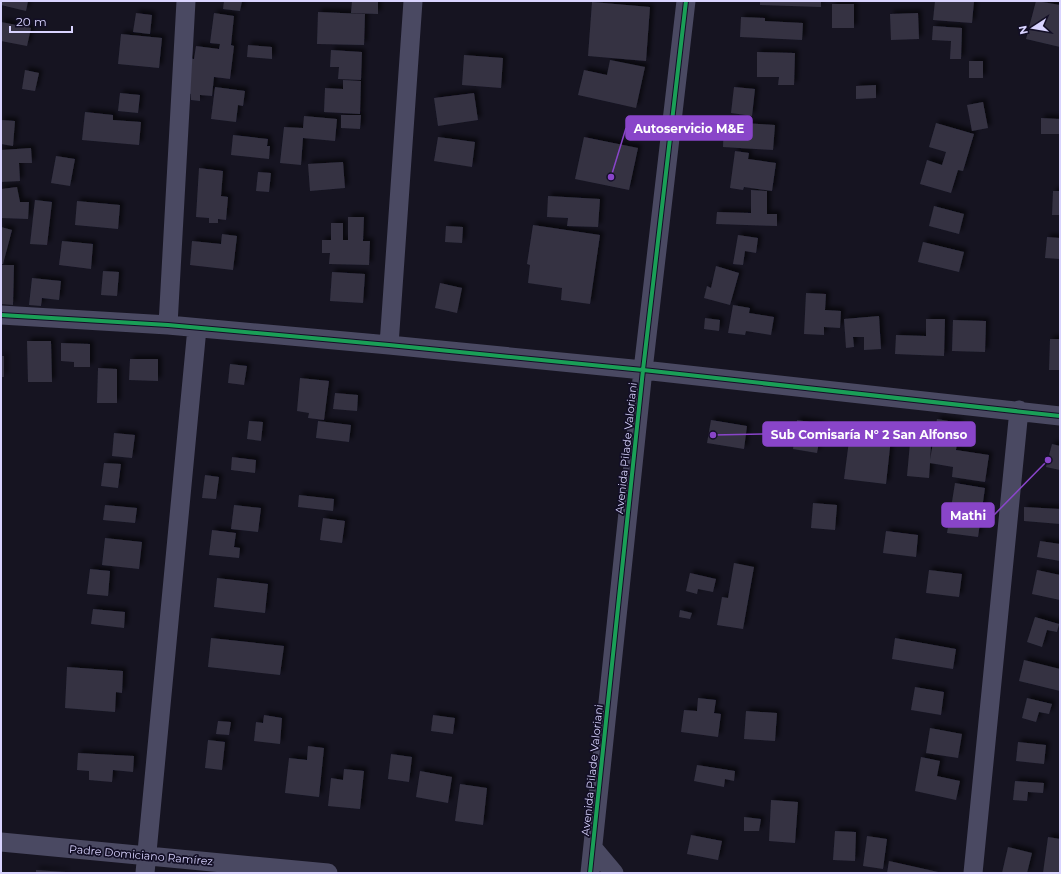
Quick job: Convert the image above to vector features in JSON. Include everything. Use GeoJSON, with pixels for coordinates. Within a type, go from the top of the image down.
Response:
{"type":"FeatureCollection","features":[{"type":"Feature","properties":{"kind":"street"},"geometry":{"type":"LineString","coordinates":[[168,324],[186,1]]}},
{"type":"Feature","properties":{"kind":"street"},"geometry":{"type":"LineString","coordinates":[[389,346],[413,1]]}},
{"type":"Feature","properties":{"kind":"street","name":"Avenida Pilade Valoriani"},"geometry":{"type":"LineString","coordinates":[[590,873],[643,370],[686,1]]}},
{"type":"Feature","properties":{"kind":"street"},"geometry":{"type":"LineString","coordinates":[[1,314],[168,324],[643,370],[1019,410],[1060,416]]}},
{"type":"Feature","properties":{"kind":"street"},"geometry":{"type":"LineString","coordinates":[[146,865],[197,328]]}},
{"type":"Feature","properties":{"kind":"street"},"geometry":{"type":"LineString","coordinates":[[973,873],[1019,410]]}},
{"type":"Feature","properties":{"kind":"street","name":"Padre Domiciano Ramírez"},"geometry":{"type":"LineString","coordinates":[[1,842],[146,865],[328,873]]}},
{"type":"Feature","properties":{"kind":"street"},"geometry":{"type":"LineString","coordinates":[[593,848],[614,873]]}},
{"type":"Feature","properties":{"kind":"building"},"geometry":{"type":"Polygon","coordinates":[[[1,1],[28,1],[26,11],[1,5],[1,1]]]}},
{"type":"Feature","properties":{"kind":"building"},"geometry":{"type":"Polygon","coordinates":[[[224,1],[242,1],[240,11],[223,9],[224,1]]]}},
{"type":"Feature","properties":{"kind":"building"},"geometry":{"type":"Polygon","coordinates":[[[352,1],[378,1],[378,14],[351,13],[352,1]]]}},
{"type":"Feature","properties":{"kind":"building"},"geometry":{"type":"Polygon","coordinates":[[[760,1],[821,1],[821,7],[760,5],[760,1]]]}},
{"type":"Feature","properties":{"kind":"building"},"geometry":{"type":"Polygon","coordinates":[[[935,1],[974,1],[972,23],[933,20],[935,1]]]}},
{"type":"Feature","properties":{"kind":"building"},"geometry":{"type":"Polygon","coordinates":[[[1036,1],[1060,5],[1060,47],[1026,39],[1036,1]]]}},
{"type":"Feature","properties":{"kind":"building"},"geometry":{"type":"Polygon","coordinates":[[[592,2],[650,7],[646,61],[588,56],[592,2]]]}},
{"type":"Feature","properties":{"kind":"building"},"geometry":{"type":"Polygon","coordinates":[[[832,4],[854,4],[854,28],[832,28],[832,4]]]}},
{"type":"Feature","properties":{"kind":"building"},"geometry":{"type":"Polygon","coordinates":[[[318,12],[365,14],[364,45],[317,44],[318,12]]]}},
{"type":"Feature","properties":{"kind":"building"},"geometry":{"type":"Polygon","coordinates":[[[136,13],[152,15],[150,34],[133,32],[136,13]]]}},
{"type":"Feature","properties":{"kind":"building"},"geometry":{"type":"Polygon","coordinates":[[[214,13],[234,16],[231,45],[234,46],[230,79],[214,77],[212,96],[200,95],[200,101],[191,100],[191,94],[185,93],[187,58],[194,59],[196,46],[219,49],[220,44],[210,43],[214,13]]]}},
{"type":"Feature","properties":{"kind":"building"},"geometry":{"type":"Polygon","coordinates":[[[918,13],[919,39],[891,40],[890,14],[918,13]]]}},
{"type":"Feature","properties":{"kind":"building"},"geometry":{"type":"Polygon","coordinates":[[[741,17],[765,18],[765,21],[803,23],[802,40],[740,37],[741,17]]]}},
{"type":"Feature","properties":{"kind":"building"},"geometry":{"type":"Polygon","coordinates":[[[1,22],[31,28],[27,46],[1,41],[1,22]]]}},
{"type":"Feature","properties":{"kind":"building"},"geometry":{"type":"Polygon","coordinates":[[[933,26],[962,28],[961,59],[950,59],[951,41],[932,40],[933,26]]]}},
{"type":"Feature","properties":{"kind":"building"},"geometry":{"type":"Polygon","coordinates":[[[121,34],[162,38],[159,68],[118,64],[121,34]]]}},
{"type":"Feature","properties":{"kind":"building"},"geometry":{"type":"Polygon","coordinates":[[[248,45],[272,47],[272,59],[247,57],[248,45]]]}},
{"type":"Feature","properties":{"kind":"building"},"geometry":{"type":"Polygon","coordinates":[[[331,50],[362,52],[361,80],[338,79],[339,67],[330,67],[331,50]]]}},
{"type":"Feature","properties":{"kind":"building"},"geometry":{"type":"Polygon","coordinates":[[[757,52],[795,53],[794,85],[778,85],[779,77],[757,77],[757,52]]]}},
{"type":"Feature","properties":{"kind":"building"},"geometry":{"type":"Polygon","coordinates":[[[464,55],[503,58],[501,88],[462,85],[464,55]]]}},
{"type":"Feature","properties":{"kind":"building"},"geometry":{"type":"Polygon","coordinates":[[[610,60],[645,67],[636,108],[578,95],[584,70],[607,75],[610,60]]]}},
{"type":"Feature","properties":{"kind":"building"},"geometry":{"type":"Polygon","coordinates":[[[969,61],[983,61],[983,78],[969,78],[969,61]]]}},
{"type":"Feature","properties":{"kind":"building"},"geometry":{"type":"Polygon","coordinates":[[[25,70],[39,73],[35,91],[22,89],[25,70]]]}},
{"type":"Feature","properties":{"kind":"building"},"geometry":{"type":"Polygon","coordinates":[[[343,80],[361,81],[360,114],[324,112],[325,88],[343,89],[343,80]]]}},
{"type":"Feature","properties":{"kind":"building"},"geometry":{"type":"Polygon","coordinates":[[[876,85],[876,98],[856,99],[856,86],[876,85]]]}},
{"type":"Feature","properties":{"kind":"building"},"geometry":{"type":"Polygon","coordinates":[[[215,87],[245,91],[243,106],[238,105],[236,122],[211,119],[215,87]]]}},
{"type":"Feature","properties":{"kind":"building"},"geometry":{"type":"Polygon","coordinates":[[[734,87],[755,89],[752,116],[731,113],[734,87]]]}},
{"type":"Feature","properties":{"kind":"building"},"geometry":{"type":"Polygon","coordinates":[[[120,93],[140,95],[138,113],[118,111],[120,93]]]}},
{"type":"Feature","properties":{"kind":"building"},"geometry":{"type":"Polygon","coordinates":[[[474,93],[478,120],[438,126],[434,98],[474,93]]]}},
{"type":"Feature","properties":{"kind":"building"},"geometry":{"type":"Polygon","coordinates":[[[983,102],[988,128],[972,131],[967,105],[983,102]]]}},
{"type":"Feature","properties":{"kind":"building"},"geometry":{"type":"Polygon","coordinates":[[[85,112],[113,115],[113,120],[141,122],[139,145],[82,140],[85,112]]]}},
{"type":"Feature","properties":{"kind":"building"},"geometry":{"type":"Polygon","coordinates":[[[341,115],[361,115],[360,129],[341,128],[341,115]]]}},
{"type":"Feature","properties":{"kind":"building"},"geometry":{"type":"Polygon","coordinates":[[[304,116],[337,119],[335,141],[303,138],[301,165],[280,163],[284,127],[303,128],[304,116]]]}},
{"type":"Feature","properties":{"kind":"building"},"geometry":{"type":"Polygon","coordinates":[[[1041,118],[1060,119],[1060,134],[1041,134],[1041,118]]]}},
{"type":"Feature","properties":{"kind":"building"},"geometry":{"type":"Polygon","coordinates":[[[1,120],[15,121],[13,146],[1,144],[1,120]]]}},
{"type":"Feature","properties":{"kind":"building"},"geometry":{"type":"Polygon","coordinates":[[[724,122],[775,125],[773,150],[723,147],[724,122]]]}},
{"type":"Feature","properties":{"kind":"building"},"geometry":{"type":"Polygon","coordinates":[[[936,123],[974,134],[963,171],[958,170],[951,193],[920,184],[927,160],[942,165],[946,152],[929,147],[936,123]]]}},
{"type":"Feature","properties":{"kind":"building"},"geometry":{"type":"Polygon","coordinates":[[[233,135],[268,139],[267,146],[270,146],[269,159],[231,155],[233,135]]]}},
{"type":"Feature","properties":{"kind":"building"},"geometry":{"type":"Polygon","coordinates":[[[438,137],[475,142],[472,167],[434,161],[438,137]]]}},
{"type":"Feature","properties":{"kind":"building"},"geometry":{"type":"Polygon","coordinates":[[[584,137],[638,148],[629,190],[575,179],[584,137]]]}},
{"type":"Feature","properties":{"kind":"building"},"geometry":{"type":"Polygon","coordinates":[[[31,148],[32,163],[19,163],[20,181],[1,182],[1,150],[31,148]]]}},
{"type":"Feature","properties":{"kind":"building"},"geometry":{"type":"Polygon","coordinates":[[[735,151],[749,153],[748,159],[776,163],[772,191],[744,187],[743,190],[730,188],[735,151]]]}},
{"type":"Feature","properties":{"kind":"building"},"geometry":{"type":"Polygon","coordinates":[[[56,156],[75,159],[70,186],[51,183],[56,156]]]}},
{"type":"Feature","properties":{"kind":"building"},"geometry":{"type":"Polygon","coordinates":[[[343,162],[345,188],[310,191],[308,164],[343,162]]]}},
{"type":"Feature","properties":{"kind":"building"},"geometry":{"type":"Polygon","coordinates":[[[199,168],[223,171],[221,196],[228,197],[226,220],[218,219],[218,223],[209,223],[209,218],[196,217],[199,168]]]}},
{"type":"Feature","properties":{"kind":"building"},"geometry":{"type":"Polygon","coordinates":[[[258,172],[271,173],[269,192],[256,191],[258,172]]]}},
{"type":"Feature","properties":{"kind":"building"},"geometry":{"type":"Polygon","coordinates":[[[17,187],[20,202],[29,202],[28,219],[1,218],[1,189],[17,187]]]}},
{"type":"Feature","properties":{"kind":"building"},"geometry":{"type":"Polygon","coordinates":[[[751,190],[767,191],[767,214],[777,214],[777,226],[716,224],[717,212],[751,213],[751,190]]]}},
{"type":"Feature","properties":{"kind":"building"},"geometry":{"type":"Polygon","coordinates":[[[1053,191],[1060,191],[1060,215],[1052,215],[1053,191]]]}},
{"type":"Feature","properties":{"kind":"building"},"geometry":{"type":"Polygon","coordinates":[[[548,196],[600,199],[598,227],[567,226],[568,218],[547,217],[548,196]]]}},
{"type":"Feature","properties":{"kind":"building"},"geometry":{"type":"Polygon","coordinates":[[[35,200],[52,202],[47,245],[30,244],[35,200]]]}},
{"type":"Feature","properties":{"kind":"building"},"geometry":{"type":"Polygon","coordinates":[[[77,201],[120,205],[118,229],[75,225],[77,201]]]}},
{"type":"Feature","properties":{"kind":"building"},"geometry":{"type":"Polygon","coordinates":[[[934,206],[964,214],[959,234],[929,226],[934,206]]]}},
{"type":"Feature","properties":{"kind":"building"},"geometry":{"type":"Polygon","coordinates":[[[348,217],[364,217],[363,241],[370,241],[369,265],[329,264],[330,253],[322,253],[322,240],[331,240],[331,223],[343,223],[343,240],[348,240],[348,217]]]}},
{"type":"Feature","properties":{"kind":"building"},"geometry":{"type":"Polygon","coordinates":[[[533,225],[600,235],[590,304],[561,300],[562,288],[528,283],[530,265],[527,264],[533,225]]]}},
{"type":"Feature","properties":{"kind":"building"},"geometry":{"type":"Polygon","coordinates":[[[446,226],[463,227],[462,243],[445,242],[446,226]]]}},
{"type":"Feature","properties":{"kind":"building"},"geometry":{"type":"Polygon","coordinates":[[[1,227],[12,230],[3,264],[1,264],[1,227]]]}},
{"type":"Feature","properties":{"kind":"building"},"geometry":{"type":"Polygon","coordinates":[[[222,234],[237,236],[233,270],[190,265],[192,241],[221,244],[222,234]]]}},
{"type":"Feature","properties":{"kind":"building"},"geometry":{"type":"Polygon","coordinates":[[[738,235],[758,238],[756,253],[745,251],[743,265],[733,264],[738,235]]]}},
{"type":"Feature","properties":{"kind":"building"},"geometry":{"type":"Polygon","coordinates":[[[1047,237],[1060,238],[1060,259],[1045,258],[1047,237]]]}},
{"type":"Feature","properties":{"kind":"building"},"geometry":{"type":"Polygon","coordinates":[[[62,241],[93,244],[91,269],[59,265],[62,241]]]}},
{"type":"Feature","properties":{"kind":"building"},"geometry":{"type":"Polygon","coordinates":[[[923,242],[964,252],[959,272],[918,262],[923,242]]]}},
{"type":"Feature","properties":{"kind":"building"},"geometry":{"type":"Polygon","coordinates":[[[1,265],[14,265],[13,305],[1,304],[1,265]]]}},
{"type":"Feature","properties":{"kind":"building"},"geometry":{"type":"Polygon","coordinates":[[[716,266],[739,273],[730,305],[704,298],[707,286],[711,288],[716,266]]]}},
{"type":"Feature","properties":{"kind":"building"},"geometry":{"type":"Polygon","coordinates":[[[103,271],[119,272],[117,296],[101,295],[103,271]]]}},
{"type":"Feature","properties":{"kind":"building"},"geometry":{"type":"Polygon","coordinates":[[[332,272],[365,274],[363,303],[330,301],[332,272]]]}},
{"type":"Feature","properties":{"kind":"building"},"geometry":{"type":"Polygon","coordinates":[[[32,278],[61,281],[59,300],[42,298],[41,306],[29,305],[32,278]]]}},
{"type":"Feature","properties":{"kind":"building"},"geometry":{"type":"Polygon","coordinates":[[[440,283],[462,288],[457,313],[435,308],[440,283]]]}},
{"type":"Feature","properties":{"kind":"building"},"geometry":{"type":"Polygon","coordinates":[[[806,293],[826,294],[825,310],[841,311],[840,328],[824,327],[824,335],[804,334],[806,293]]]}},
{"type":"Feature","properties":{"kind":"building"},"geometry":{"type":"Polygon","coordinates":[[[733,305],[750,308],[749,313],[774,317],[771,335],[746,331],[745,335],[728,333],[733,305]]]}},
{"type":"Feature","properties":{"kind":"building"},"geometry":{"type":"Polygon","coordinates":[[[879,316],[881,349],[864,350],[864,337],[853,337],[854,347],[846,348],[844,319],[879,316]]]}},
{"type":"Feature","properties":{"kind":"building"},"geometry":{"type":"Polygon","coordinates":[[[705,318],[720,320],[719,331],[704,329],[705,318]]]}},
{"type":"Feature","properties":{"kind":"building"},"geometry":{"type":"Polygon","coordinates":[[[926,319],[945,319],[944,356],[895,354],[896,335],[926,336],[926,319]]]}},
{"type":"Feature","properties":{"kind":"building"},"geometry":{"type":"Polygon","coordinates":[[[953,320],[986,321],[985,352],[952,351],[953,320]]]}},
{"type":"Feature","properties":{"kind":"building"},"geometry":{"type":"Polygon","coordinates":[[[1050,339],[1060,339],[1060,370],[1049,370],[1050,339]]]}},
{"type":"Feature","properties":{"kind":"building"},"geometry":{"type":"Polygon","coordinates":[[[27,341],[51,341],[52,382],[28,382],[27,341]]]}},
{"type":"Feature","properties":{"kind":"building"},"geometry":{"type":"Polygon","coordinates":[[[61,343],[90,344],[90,367],[74,367],[74,362],[61,361],[61,343]]]}},
{"type":"Feature","properties":{"kind":"building"},"geometry":{"type":"Polygon","coordinates":[[[1,356],[4,356],[4,377],[1,377],[1,356]]]}},
{"type":"Feature","properties":{"kind":"building"},"geometry":{"type":"Polygon","coordinates":[[[130,359],[158,359],[158,381],[129,380],[130,359]]]}},
{"type":"Feature","properties":{"kind":"building"},"geometry":{"type":"Polygon","coordinates":[[[230,364],[247,366],[244,385],[228,383],[230,364]]]}},
{"type":"Feature","properties":{"kind":"building"},"geometry":{"type":"Polygon","coordinates":[[[98,368],[117,369],[117,403],[97,403],[98,368]]]}},
{"type":"Feature","properties":{"kind":"building"},"geometry":{"type":"Polygon","coordinates":[[[300,378],[329,381],[324,420],[308,418],[309,413],[297,411],[300,378]]]}},
{"type":"Feature","properties":{"kind":"building"},"geometry":{"type":"Polygon","coordinates":[[[335,393],[358,395],[357,411],[333,409],[335,393]]]}},
{"type":"Feature","properties":{"kind":"building"},"geometry":{"type":"Polygon","coordinates":[[[937,419],[960,423],[956,450],[989,455],[985,482],[952,477],[953,467],[930,463],[929,478],[907,476],[910,443],[931,445],[930,460],[937,419]]]}},
{"type":"Feature","properties":{"kind":"building"},"geometry":{"type":"Polygon","coordinates":[[[711,420],[747,426],[744,449],[707,443],[711,420]]]}},
{"type":"Feature","properties":{"kind":"building"},"geometry":{"type":"Polygon","coordinates":[[[797,420],[822,424],[817,453],[793,449],[797,420]]]}},
{"type":"Feature","properties":{"kind":"building"},"geometry":{"type":"Polygon","coordinates":[[[249,421],[263,422],[261,441],[247,439],[249,421]]]}},
{"type":"Feature","properties":{"kind":"building"},"geometry":{"type":"Polygon","coordinates":[[[318,421],[351,425],[349,442],[316,438],[318,421]]]}},
{"type":"Feature","properties":{"kind":"building"},"geometry":{"type":"Polygon","coordinates":[[[114,433],[135,435],[132,458],[112,456],[114,433]]]}},
{"type":"Feature","properties":{"kind":"building"},"geometry":{"type":"Polygon","coordinates":[[[850,433],[891,438],[886,484],[844,479],[850,433]]]}},
{"type":"Feature","properties":{"kind":"building"},"geometry":{"type":"Polygon","coordinates":[[[1052,444],[1060,446],[1060,470],[1046,467],[1052,444]]]}},
{"type":"Feature","properties":{"kind":"building"},"geometry":{"type":"Polygon","coordinates":[[[232,457],[256,460],[255,473],[231,470],[232,457]]]}},
{"type":"Feature","properties":{"kind":"building"},"geometry":{"type":"Polygon","coordinates":[[[104,463],[121,464],[118,488],[101,486],[104,463]]]}},
{"type":"Feature","properties":{"kind":"building"},"geometry":{"type":"Polygon","coordinates":[[[205,475],[219,477],[216,499],[202,498],[205,475]]]}},
{"type":"Feature","properties":{"kind":"building"},"geometry":{"type":"Polygon","coordinates":[[[955,483],[985,488],[978,537],[947,533],[955,483]]]}},
{"type":"Feature","properties":{"kind":"building"},"geometry":{"type":"Polygon","coordinates":[[[299,495],[334,499],[333,511],[298,507],[299,495]]]}},
{"type":"Feature","properties":{"kind":"building"},"geometry":{"type":"Polygon","coordinates":[[[813,503],[837,505],[835,530],[811,528],[813,503]]]}},
{"type":"Feature","properties":{"kind":"building"},"geometry":{"type":"Polygon","coordinates":[[[105,505],[137,508],[135,523],[103,520],[105,505]]]}},
{"type":"Feature","properties":{"kind":"building"},"geometry":{"type":"Polygon","coordinates":[[[234,505],[261,508],[258,532],[231,529],[234,505]]]}},
{"type":"Feature","properties":{"kind":"building"},"geometry":{"type":"Polygon","coordinates":[[[1024,507],[1060,509],[1060,524],[1024,521],[1024,507]]]}},
{"type":"Feature","properties":{"kind":"building"},"geometry":{"type":"Polygon","coordinates":[[[323,518],[345,521],[342,543],[320,540],[323,518]]]}},
{"type":"Feature","properties":{"kind":"building"},"geometry":{"type":"Polygon","coordinates":[[[212,530],[236,533],[234,547],[240,548],[239,558],[209,555],[212,530]]]}},
{"type":"Feature","properties":{"kind":"building"},"geometry":{"type":"Polygon","coordinates":[[[886,531],[918,535],[916,557],[883,553],[886,531]]]}},
{"type":"Feature","properties":{"kind":"building"},"geometry":{"type":"Polygon","coordinates":[[[105,538],[142,542],[139,569],[102,565],[105,538]]]}},
{"type":"Feature","properties":{"kind":"building"},"geometry":{"type":"Polygon","coordinates":[[[1040,541],[1060,544],[1060,561],[1037,557],[1040,541]]]}},
{"type":"Feature","properties":{"kind":"building"},"geometry":{"type":"Polygon","coordinates":[[[734,563],[754,567],[743,629],[717,625],[722,597],[728,598],[734,563]]]}},
{"type":"Feature","properties":{"kind":"building"},"geometry":{"type":"Polygon","coordinates":[[[90,569],[110,571],[108,596],[87,594],[90,569]]]}},
{"type":"Feature","properties":{"kind":"building"},"geometry":{"type":"Polygon","coordinates":[[[929,570],[962,574],[959,597],[926,593],[929,570]]]}},
{"type":"Feature","properties":{"kind":"building"},"geometry":{"type":"Polygon","coordinates":[[[1037,570],[1060,575],[1060,600],[1032,594],[1037,570]]]}},
{"type":"Feature","properties":{"kind":"building"},"geometry":{"type":"Polygon","coordinates":[[[690,573],[716,579],[713,592],[698,589],[697,594],[686,591],[690,573]]]}},
{"type":"Feature","properties":{"kind":"building"},"geometry":{"type":"Polygon","coordinates":[[[217,578],[268,584],[265,613],[214,607],[217,578]]]}},
{"type":"Feature","properties":{"kind":"building"},"geometry":{"type":"Polygon","coordinates":[[[93,609],[125,612],[124,628],[91,624],[93,609]]]}},
{"type":"Feature","properties":{"kind":"building"},"geometry":{"type":"Polygon","coordinates":[[[680,610],[692,613],[690,619],[679,617],[680,610]]]}},
{"type":"Feature","properties":{"kind":"building"},"geometry":{"type":"Polygon","coordinates":[[[1035,617],[1059,624],[1057,632],[1047,630],[1042,647],[1027,642],[1035,617]]]}},
{"type":"Feature","properties":{"kind":"building"},"geometry":{"type":"Polygon","coordinates":[[[211,638],[284,646],[280,675],[208,667],[211,638]]]}},
{"type":"Feature","properties":{"kind":"building"},"geometry":{"type":"Polygon","coordinates":[[[895,638],[956,649],[953,669],[892,659],[895,638]]]}},
{"type":"Feature","properties":{"kind":"building"},"geometry":{"type":"Polygon","coordinates":[[[1024,660],[1060,669],[1060,691],[1019,681],[1024,660]]]}},
{"type":"Feature","properties":{"kind":"building"},"geometry":{"type":"Polygon","coordinates":[[[67,667],[123,671],[122,693],[116,692],[115,712],[65,708],[67,667]]]}},
{"type":"Feature","properties":{"kind":"building"},"geometry":{"type":"Polygon","coordinates":[[[915,687],[944,692],[941,715],[911,710],[915,687]]]}},
{"type":"Feature","properties":{"kind":"building"},"geometry":{"type":"Polygon","coordinates":[[[698,698],[716,700],[714,713],[721,714],[718,737],[681,732],[684,710],[697,711],[698,698]]]}},
{"type":"Feature","properties":{"kind":"building"},"geometry":{"type":"Polygon","coordinates":[[[1027,698],[1052,704],[1049,714],[1039,712],[1036,722],[1022,718],[1027,698]]]}},
{"type":"Feature","properties":{"kind":"building"},"geometry":{"type":"Polygon","coordinates":[[[746,711],[777,713],[775,741],[744,739],[746,711]]]}},
{"type":"Feature","properties":{"kind":"building"},"geometry":{"type":"Polygon","coordinates":[[[264,715],[282,718],[280,744],[254,741],[256,722],[263,723],[264,715]]]}},
{"type":"Feature","properties":{"kind":"building"},"geometry":{"type":"Polygon","coordinates":[[[433,715],[455,718],[453,734],[431,731],[433,715]]]}},
{"type":"Feature","properties":{"kind":"building"},"geometry":{"type":"Polygon","coordinates":[[[218,721],[231,722],[229,735],[216,734],[218,721]]]}},
{"type":"Feature","properties":{"kind":"building"},"geometry":{"type":"Polygon","coordinates":[[[930,728],[962,734],[958,758],[926,753],[930,728]]]}},
{"type":"Feature","properties":{"kind":"building"},"geometry":{"type":"Polygon","coordinates":[[[208,740],[225,742],[222,770],[205,768],[208,740]]]}},
{"type":"Feature","properties":{"kind":"building"},"geometry":{"type":"Polygon","coordinates":[[[1018,742],[1046,745],[1044,764],[1016,761],[1018,742]]]}},
{"type":"Feature","properties":{"kind":"building"},"geometry":{"type":"Polygon","coordinates":[[[308,746],[324,748],[319,797],[285,793],[289,758],[307,760],[308,746]]]}},
{"type":"Feature","properties":{"kind":"building"},"geometry":{"type":"Polygon","coordinates":[[[78,753],[134,756],[133,772],[113,770],[112,782],[89,780],[89,771],[77,770],[78,753]]]}},
{"type":"Feature","properties":{"kind":"building"},"geometry":{"type":"Polygon","coordinates":[[[391,754],[412,757],[409,782],[388,779],[391,754]]]}},
{"type":"Feature","properties":{"kind":"building"},"geometry":{"type":"Polygon","coordinates":[[[921,757],[940,761],[937,776],[960,781],[956,800],[915,791],[921,757]]]}},
{"type":"Feature","properties":{"kind":"building"},"geometry":{"type":"Polygon","coordinates":[[[697,765],[735,771],[734,781],[725,779],[724,787],[694,781],[697,765]]]}},
{"type":"Feature","properties":{"kind":"building"},"geometry":{"type":"Polygon","coordinates":[[[344,769],[364,771],[360,809],[328,806],[331,778],[343,780],[344,769]]]}},
{"type":"Feature","properties":{"kind":"building"},"geometry":{"type":"Polygon","coordinates":[[[420,771],[452,777],[448,803],[416,797],[420,771]]]}},
{"type":"Feature","properties":{"kind":"building"},"geometry":{"type":"Polygon","coordinates":[[[1015,781],[1044,783],[1043,793],[1028,792],[1027,801],[1013,800],[1015,781]]]}},
{"type":"Feature","properties":{"kind":"building"},"geometry":{"type":"Polygon","coordinates":[[[460,784],[487,788],[483,825],[455,821],[460,784]]]}},
{"type":"Feature","properties":{"kind":"building"},"geometry":{"type":"Polygon","coordinates":[[[771,800],[798,802],[795,843],[769,841],[771,800]]]}},
{"type":"Feature","properties":{"kind":"building"},"geometry":{"type":"Polygon","coordinates":[[[744,817],[761,819],[759,831],[744,831],[744,817]]]}},
{"type":"Feature","properties":{"kind":"building"},"geometry":{"type":"Polygon","coordinates":[[[835,831],[856,832],[855,861],[833,860],[835,831]]]}},
{"type":"Feature","properties":{"kind":"building"},"geometry":{"type":"Polygon","coordinates":[[[691,835],[722,841],[718,860],[687,854],[691,835]]]}},
{"type":"Feature","properties":{"kind":"building"},"geometry":{"type":"Polygon","coordinates":[[[867,836],[887,839],[883,869],[863,866],[867,836]]]}},
{"type":"Feature","properties":{"kind":"building"},"geometry":{"type":"Polygon","coordinates":[[[1048,837],[1060,839],[1060,873],[1043,873],[1048,837]]]}},
{"type":"Feature","properties":{"kind":"building"},"geometry":{"type":"Polygon","coordinates":[[[1008,847],[1032,853],[1027,873],[1002,873],[1008,847]]]}},
{"type":"Feature","properties":{"kind":"building"},"geometry":{"type":"Polygon","coordinates":[[[889,861],[938,872],[938,873],[887,873],[889,861]]]}},
{"type":"Feature","properties":{"kind":"building"},"geometry":{"type":"Polygon","coordinates":[[[36,870],[66,872],[66,873],[36,873],[36,870]]]}},
{"type":"Feature","properties":{"kind":"cycle path"},"geometry":{"type":"LineString","coordinates":[[590,873],[643,370],[686,1]]}},
{"type":"Feature","properties":{"kind":"cycle path"},"geometry":{"type":"LineString","coordinates":[[1,315],[168,325],[389,345],[643,370],[1060,416]]}},
{"type":"Feature","properties":{"kind":"place","name":"Autoservicio M&E"},"geometry":{"type":"Point","coordinates":[611,177]}},
{"type":"Feature","properties":{"kind":"place","name":"Sub Comisaría N° 2 San Alfonso"},"geometry":{"type":"Point","coordinates":[713,435]}},
{"type":"Feature","properties":{"kind":"place","name":"Mathi"},"geometry":{"type":"Point","coordinates":[1048,460]}}]}
